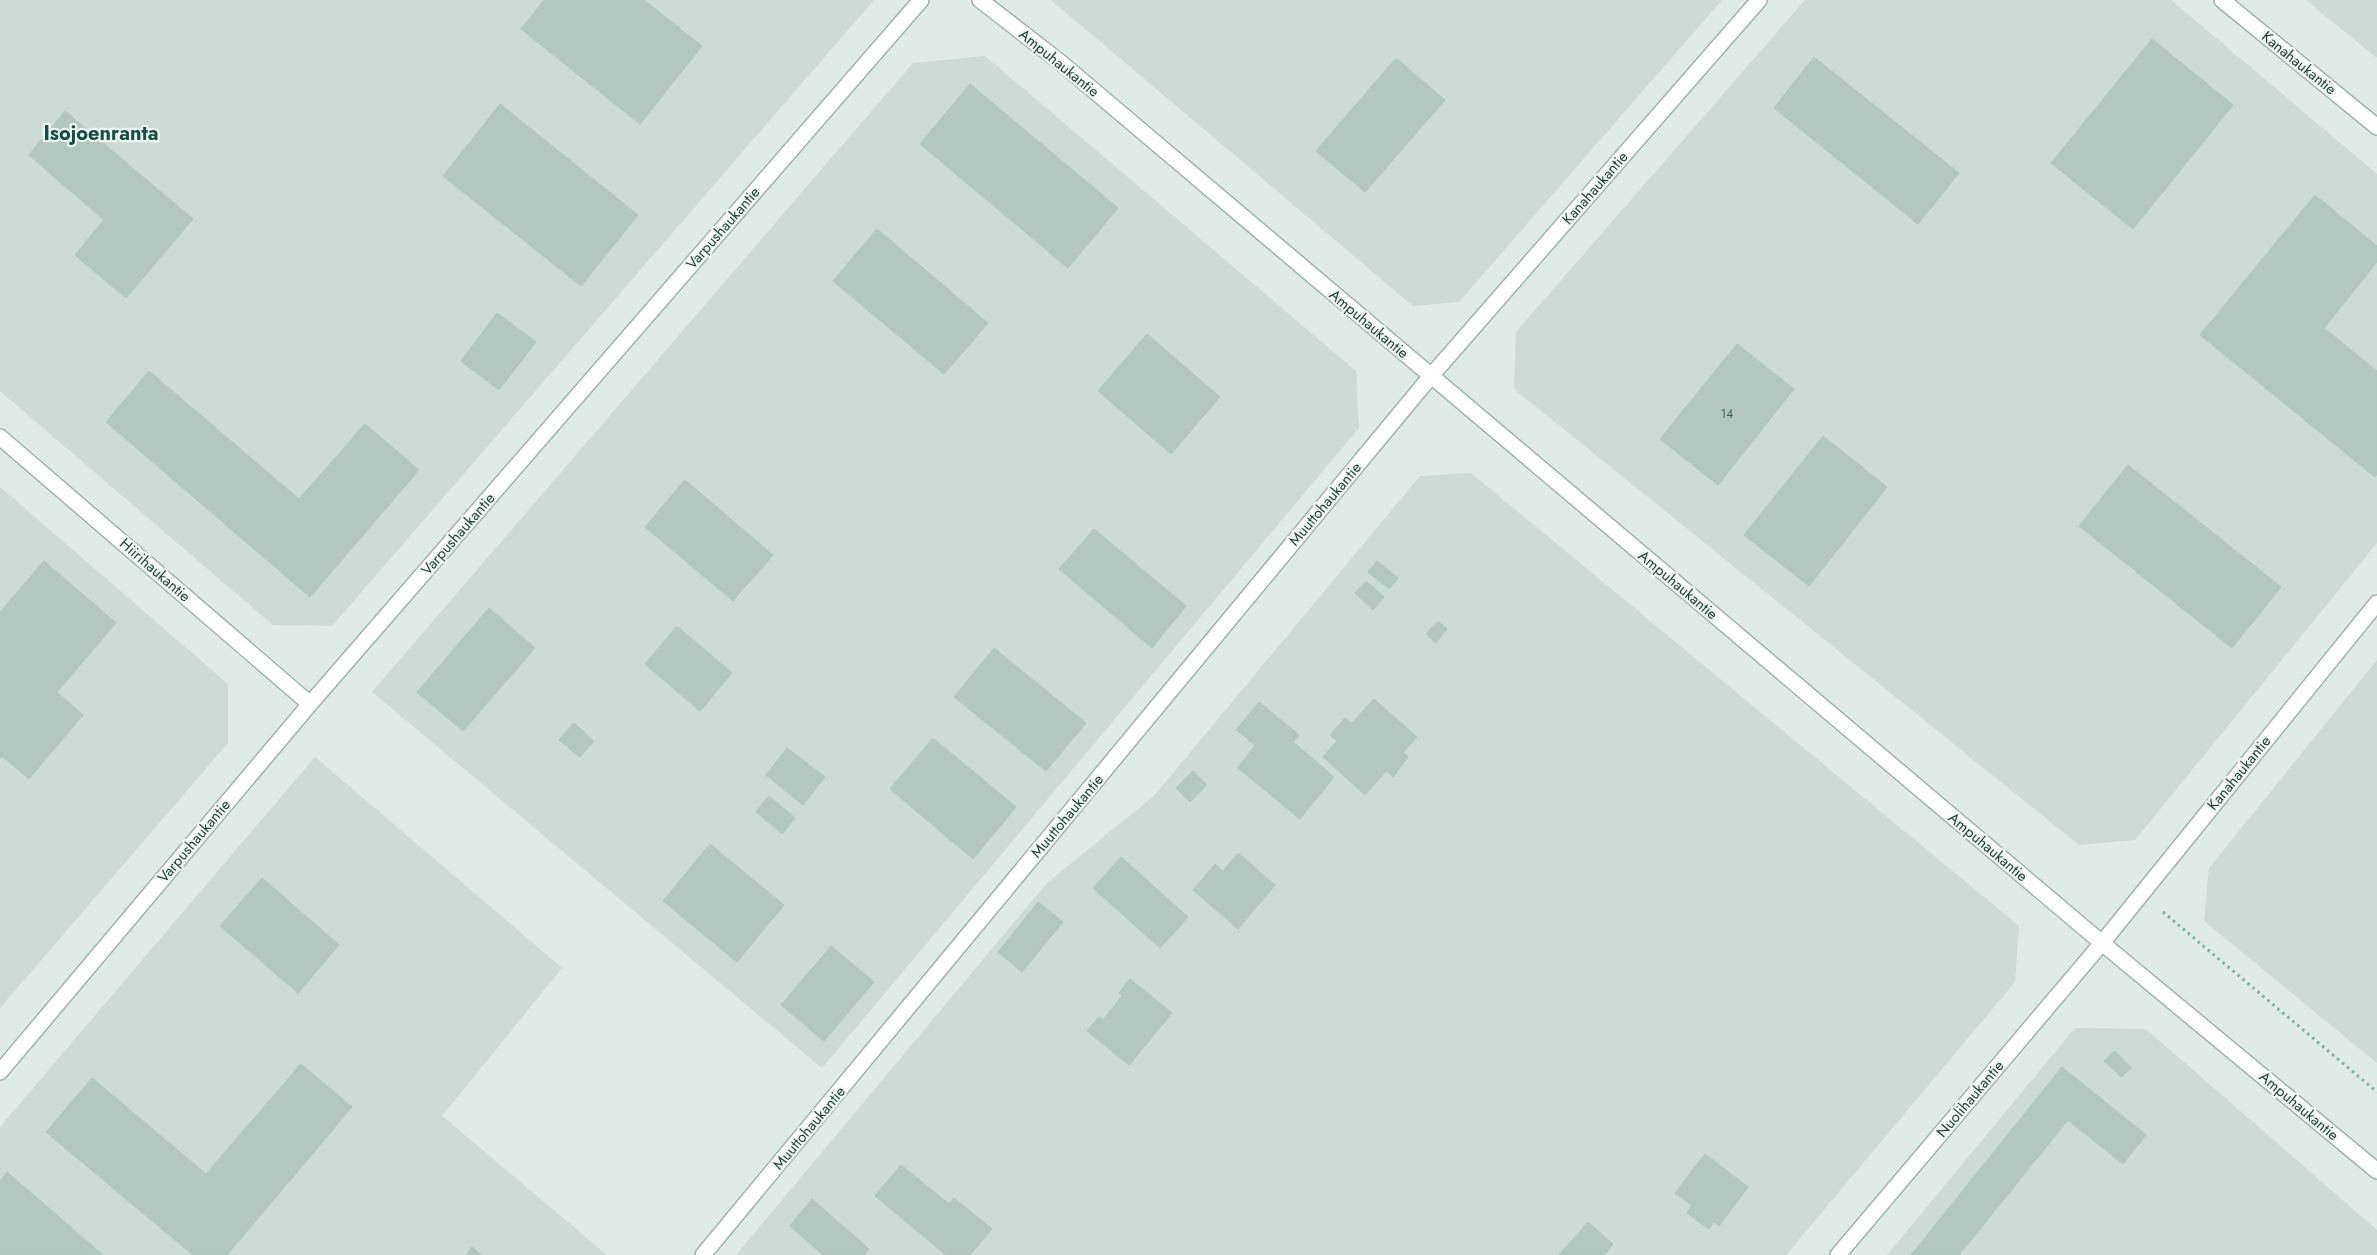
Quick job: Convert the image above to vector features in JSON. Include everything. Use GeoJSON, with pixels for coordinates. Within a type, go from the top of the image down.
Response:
{"type":"FeatureCollection","features":[{"type":"Feature","properties":{"kind":"street","name":"Varpushaukantie"},"geometry":{"type":"LineString","coordinates":[[0,1072],[310,704],[921,0]]}},
{"type":"Feature","properties":{"kind":"street","name":"Ampuhaukantie"},"geometry":{"type":"LineString","coordinates":[[980,0],[1060,62],[2102,943],[2377,1171]]}},
{"type":"Feature","properties":{"kind":"street","name":"Kanahaukantie"},"geometry":{"type":"LineString","coordinates":[[1431,376],[1759,0]]}},
{"type":"Feature","properties":{"kind":"street","name":"Kanahaukantie"},"geometry":{"type":"LineString","coordinates":[[2222,0],[2377,127]]}},
{"type":"Feature","properties":{"kind":"street","name":"Muuttohaukantie"},"geometry":{"type":"LineString","coordinates":[[704,1255],[1431,376]]}},
{"type":"Feature","properties":{"kind":"street","name":"Hiirihaukantie"},"geometry":{"type":"LineString","coordinates":[[0,437],[310,704]]}},
{"type":"Feature","properties":{"kind":"street","name":"Kanahaukantie"},"geometry":{"type":"LineString","coordinates":[[2102,943],[2377,603]]}},
{"type":"Feature","properties":{"kind":"street","name":"Nuolihaukantie"},"geometry":{"type":"LineString","coordinates":[[1838,1255],[2102,943]]}},
{"type":"Feature","properties":{"kind":"path"},"geometry":{"type":"LineString","coordinates":[[2142,893],[2377,1092]]}},
{"type":"Feature","properties":{"kind":"shaded area"},"geometry":{"type":"Polygon","coordinates":[[[0,0],[874,0],[332,626],[273,625],[0,391],[0,0]]]}},
{"type":"Feature","properties":{"kind":"shaded area"},"geometry":{"type":"Polygon","coordinates":[[[1051,0],[1722,0],[1459,302],[1413,306],[1051,0]]]}},
{"type":"Feature","properties":{"kind":"shaded area"},"geometry":{"type":"Polygon","coordinates":[[[1805,0],[2171,0],[2377,174],[2377,543],[2135,840],[2079,845],[1514,389],[1516,332],[1805,0]]]}},
{"type":"Feature","properties":{"kind":"shaded area"},"geometry":{"type":"Polygon","coordinates":[[[2306,0],[2377,0],[2377,58],[2306,0]]]}},
{"type":"Feature","properties":{"kind":"shaded area"},"geometry":{"type":"Polygon","coordinates":[[[985,56],[1356,371],[1359,428],[822,1068],[372,692],[913,63],[985,56]]]}},
{"type":"Feature","properties":{"kind":"shaded area"},"geometry":{"type":"Polygon","coordinates":[[[1471,473],[2019,926],[2015,982],[1786,1255],[736,1255],[1047,883],[1154,796],[1420,476],[1471,473]]]}},
{"type":"Feature","properties":{"kind":"shaded area"},"geometry":{"type":"Polygon","coordinates":[[[0,487],[228,684],[228,743],[0,1008],[0,487]]]}},
{"type":"Feature","properties":{"kind":"shaded area"},"geometry":{"type":"Polygon","coordinates":[[[2377,660],[2377,1063],[2204,921],[2209,868],[2377,660]]]}},
{"type":"Feature","properties":{"kind":"shaded area"},"geometry":{"type":"Polygon","coordinates":[[[315,757],[562,968],[442,1116],[607,1255],[0,1255],[0,1127],[315,757]]]}},
{"type":"Feature","properties":{"kind":"shaded area"},"geometry":{"type":"Polygon","coordinates":[[[2075,1028],[2146,1029],[2377,1230],[2377,1255],[1887,1255],[2075,1028]]]}},
{"type":"Feature","properties":{"kind":"building"},"geometry":{"type":"Polygon","coordinates":[[[544,0],[644,0],[702,46],[640,124],[521,29],[544,0]]]}},
{"type":"Feature","properties":{"kind":"building"},"geometry":{"type":"Polygon","coordinates":[[[2152,39],[2233,105],[2133,229],[2051,163],[2152,39]]]}},
{"type":"Feature","properties":{"kind":"building"},"geometry":{"type":"Polygon","coordinates":[[[1814,57],[1959,173],[1918,224],[1774,108],[1814,57]]]}},
{"type":"Feature","properties":{"kind":"building"},"geometry":{"type":"Polygon","coordinates":[[[1396,58],[1445,100],[1365,192],[1316,151],[1396,58]]]}},
{"type":"Feature","properties":{"kind":"building"},"geometry":{"type":"Polygon","coordinates":[[[970,84],[1118,208],[1068,268],[920,144],[970,84]]]}},
{"type":"Feature","properties":{"kind":"building"},"geometry":{"type":"Polygon","coordinates":[[[500,104],[638,215],[581,286],[443,176],[500,104]]]}},
{"type":"Feature","properties":{"kind":"building"},"geometry":{"type":"Polygon","coordinates":[[[65,111],[193,219],[126,298],[75,255],[104,220],[29,155],[65,111]]]}},
{"type":"Feature","properties":{"kind":"building"},"geometry":{"type":"Polygon","coordinates":[[[2315,195],[2377,246],[2377,262],[2324,328],[2377,371],[2377,474],[2375,477],[2200,335],[2315,195]]]}},
{"type":"Feature","properties":{"kind":"building"},"geometry":{"type":"Polygon","coordinates":[[[877,229],[988,323],[944,374],[833,281],[877,229]]]}},
{"type":"Feature","properties":{"kind":"building"},"geometry":{"type":"Polygon","coordinates":[[[497,313],[536,342],[499,390],[461,361],[497,313]]]}},
{"type":"Feature","properties":{"kind":"building"},"geometry":{"type":"Polygon","coordinates":[[[1147,334],[1220,397],[1171,454],[1098,391],[1147,334]]]}},
{"type":"Feature","properties":{"kind":"building"},"geometry":{"type":"Polygon","coordinates":[[[1737,344],[1794,389],[1718,485],[1660,439],[1737,344]]]}},
{"type":"Feature","properties":{"kind":"building"},"geometry":{"type":"Polygon","coordinates":[[[149,371],[299,499],[365,424],[419,470],[310,597],[106,422],[149,371]]]}},
{"type":"Feature","properties":{"kind":"building"},"geometry":{"type":"Polygon","coordinates":[[[1823,436],[1887,487],[1809,586],[1744,535],[1823,436]]]}},
{"type":"Feature","properties":{"kind":"building"},"geometry":{"type":"Polygon","coordinates":[[[2128,465],[2281,587],[2232,648],[2079,526],[2128,465]]]}},
{"type":"Feature","properties":{"kind":"building"},"geometry":{"type":"Polygon","coordinates":[[[685,480],[773,555],[733,601],[645,527],[685,480]]]}},
{"type":"Feature","properties":{"kind":"building"},"geometry":{"type":"Polygon","coordinates":[[[1094,529],[1186,606],[1152,648],[1059,569],[1094,529]]]}},
{"type":"Feature","properties":{"kind":"building"},"geometry":{"type":"Polygon","coordinates":[[[44,561],[116,623],[57,692],[83,715],[29,779],[2,756],[0,758],[0,612],[44,561]]]}},
{"type":"Feature","properties":{"kind":"building"},"geometry":{"type":"Polygon","coordinates":[[[1377,561],[1398,578],[1389,589],[1368,572],[1377,561]]]}},
{"type":"Feature","properties":{"kind":"building"},"geometry":{"type":"Polygon","coordinates":[[[1366,581],[1384,597],[1373,610],[1355,593],[1366,581]]]}},
{"type":"Feature","properties":{"kind":"building"},"geometry":{"type":"Polygon","coordinates":[[[489,608],[535,648],[463,731],[417,692],[489,608]]]}},
{"type":"Feature","properties":{"kind":"building"},"geometry":{"type":"Polygon","coordinates":[[[1438,621],[1447,629],[1436,643],[1426,634],[1438,621]]]}},
{"type":"Feature","properties":{"kind":"building"},"geometry":{"type":"Polygon","coordinates":[[[677,626],[732,673],[700,711],[645,664],[677,626]]]}},
{"type":"Feature","properties":{"kind":"building"},"geometry":{"type":"Polygon","coordinates":[[[994,648],[1086,723],[1046,771],[954,697],[994,648]]]}},
{"type":"Feature","properties":{"kind":"building"},"geometry":{"type":"Polygon","coordinates":[[[1374,699],[1417,737],[1403,752],[1408,757],[1393,777],[1386,771],[1365,795],[1323,757],[1337,741],[1330,735],[1345,718],[1352,723],[1374,699]]]}},
{"type":"Feature","properties":{"kind":"building"},"geometry":{"type":"Polygon","coordinates":[[[1259,702],[1299,735],[1293,742],[1334,777],[1300,819],[1238,768],[1255,745],[1236,730],[1259,702]]]}},
{"type":"Feature","properties":{"kind":"building"},"geometry":{"type":"Polygon","coordinates":[[[574,723],[594,741],[580,757],[559,740],[574,723]]]}},
{"type":"Feature","properties":{"kind":"building"},"geometry":{"type":"Polygon","coordinates":[[[933,738],[1016,807],[973,859],[890,789],[933,738]]]}},
{"type":"Feature","properties":{"kind":"building"},"geometry":{"type":"Polygon","coordinates":[[[787,748],[825,777],[803,805],[766,775],[787,748]]]}},
{"type":"Feature","properties":{"kind":"building"},"geometry":{"type":"Polygon","coordinates":[[[1193,771],[1207,785],[1190,802],[1176,788],[1193,771]]]}},
{"type":"Feature","properties":{"kind":"building"},"geometry":{"type":"Polygon","coordinates":[[[769,796],[795,818],[782,834],[756,812],[769,796]]]}},
{"type":"Feature","properties":{"kind":"building"},"geometry":{"type":"Polygon","coordinates":[[[710,844],[784,905],[737,962],[663,901],[710,844]]]}},
{"type":"Feature","properties":{"kind":"building"},"geometry":{"type":"Polygon","coordinates":[[[1238,853],[1275,885],[1238,929],[1193,890],[1215,864],[1223,871],[1238,853]]]}},
{"type":"Feature","properties":{"kind":"building"},"geometry":{"type":"Polygon","coordinates":[[[1121,857],[1188,917],[1160,948],[1093,888],[1121,857]]]}},
{"type":"Feature","properties":{"kind":"building"},"geometry":{"type":"Polygon","coordinates":[[[262,878],[339,945],[298,993],[220,926],[262,878]]]}},
{"type":"Feature","properties":{"kind":"building"},"geometry":{"type":"Polygon","coordinates":[[[1038,902],[1063,922],[1022,972],[998,952],[1038,902]]]}},
{"type":"Feature","properties":{"kind":"building"},"geometry":{"type":"Polygon","coordinates":[[[831,946],[874,982],[824,1041],[781,1005],[831,946]]]}},
{"type":"Feature","properties":{"kind":"building"},"geometry":{"type":"Polygon","coordinates":[[[1130,979],[1172,1013],[1129,1065],[1087,1031],[1099,1017],[1103,1020],[1122,996],[1119,993],[1130,979]]]}},
{"type":"Feature","properties":{"kind":"building"},"geometry":{"type":"Polygon","coordinates":[[[2115,1051],[2131,1068],[2121,1077],[2104,1061],[2115,1051]]]}},
{"type":"Feature","properties":{"kind":"building"},"geometry":{"type":"Polygon","coordinates":[[[301,1064],[352,1107],[227,1255],[193,1255],[46,1132],[92,1078],[206,1174],[301,1064]]]}},
{"type":"Feature","properties":{"kind":"building"},"geometry":{"type":"Polygon","coordinates":[[[2062,1067],[2146,1135],[2123,1164],[2068,1120],[1959,1255],[1911,1255],[2062,1067]]]}},
{"type":"Feature","properties":{"kind":"building"},"geometry":{"type":"Polygon","coordinates":[[[1705,1154],[1748,1187],[1719,1226],[1714,1222],[1709,1229],[1687,1213],[1692,1205],[1675,1193],[1705,1154]]]}},
{"type":"Feature","properties":{"kind":"building"},"geometry":{"type":"Polygon","coordinates":[[[901,1165],[949,1204],[954,1198],[992,1229],[970,1255],[946,1255],[875,1196],[901,1165]]]}},
{"type":"Feature","properties":{"kind":"building"},"geometry":{"type":"Polygon","coordinates":[[[7,1172],[103,1255],[0,1255],[0,1181],[7,1172]]]}},
{"type":"Feature","properties":{"kind":"building"},"geometry":{"type":"Polygon","coordinates":[[[812,1199],[869,1249],[864,1255],[823,1255],[790,1226],[812,1199]]]}},
{"type":"Feature","properties":{"kind":"building"},"geometry":{"type":"Polygon","coordinates":[[[1588,1222],[1613,1244],[1604,1255],[1559,1255],[1588,1222]]]}},
{"type":"Feature","properties":{"kind":"building"},"geometry":{"type":"Polygon","coordinates":[[[472,1247],[481,1255],[466,1255],[472,1247]]]}},
{"type":"Feature","properties":{"kind":"district","name":"Isojoenranta"},"geometry":{"type":"Point","coordinates":[101,133]}}]}
